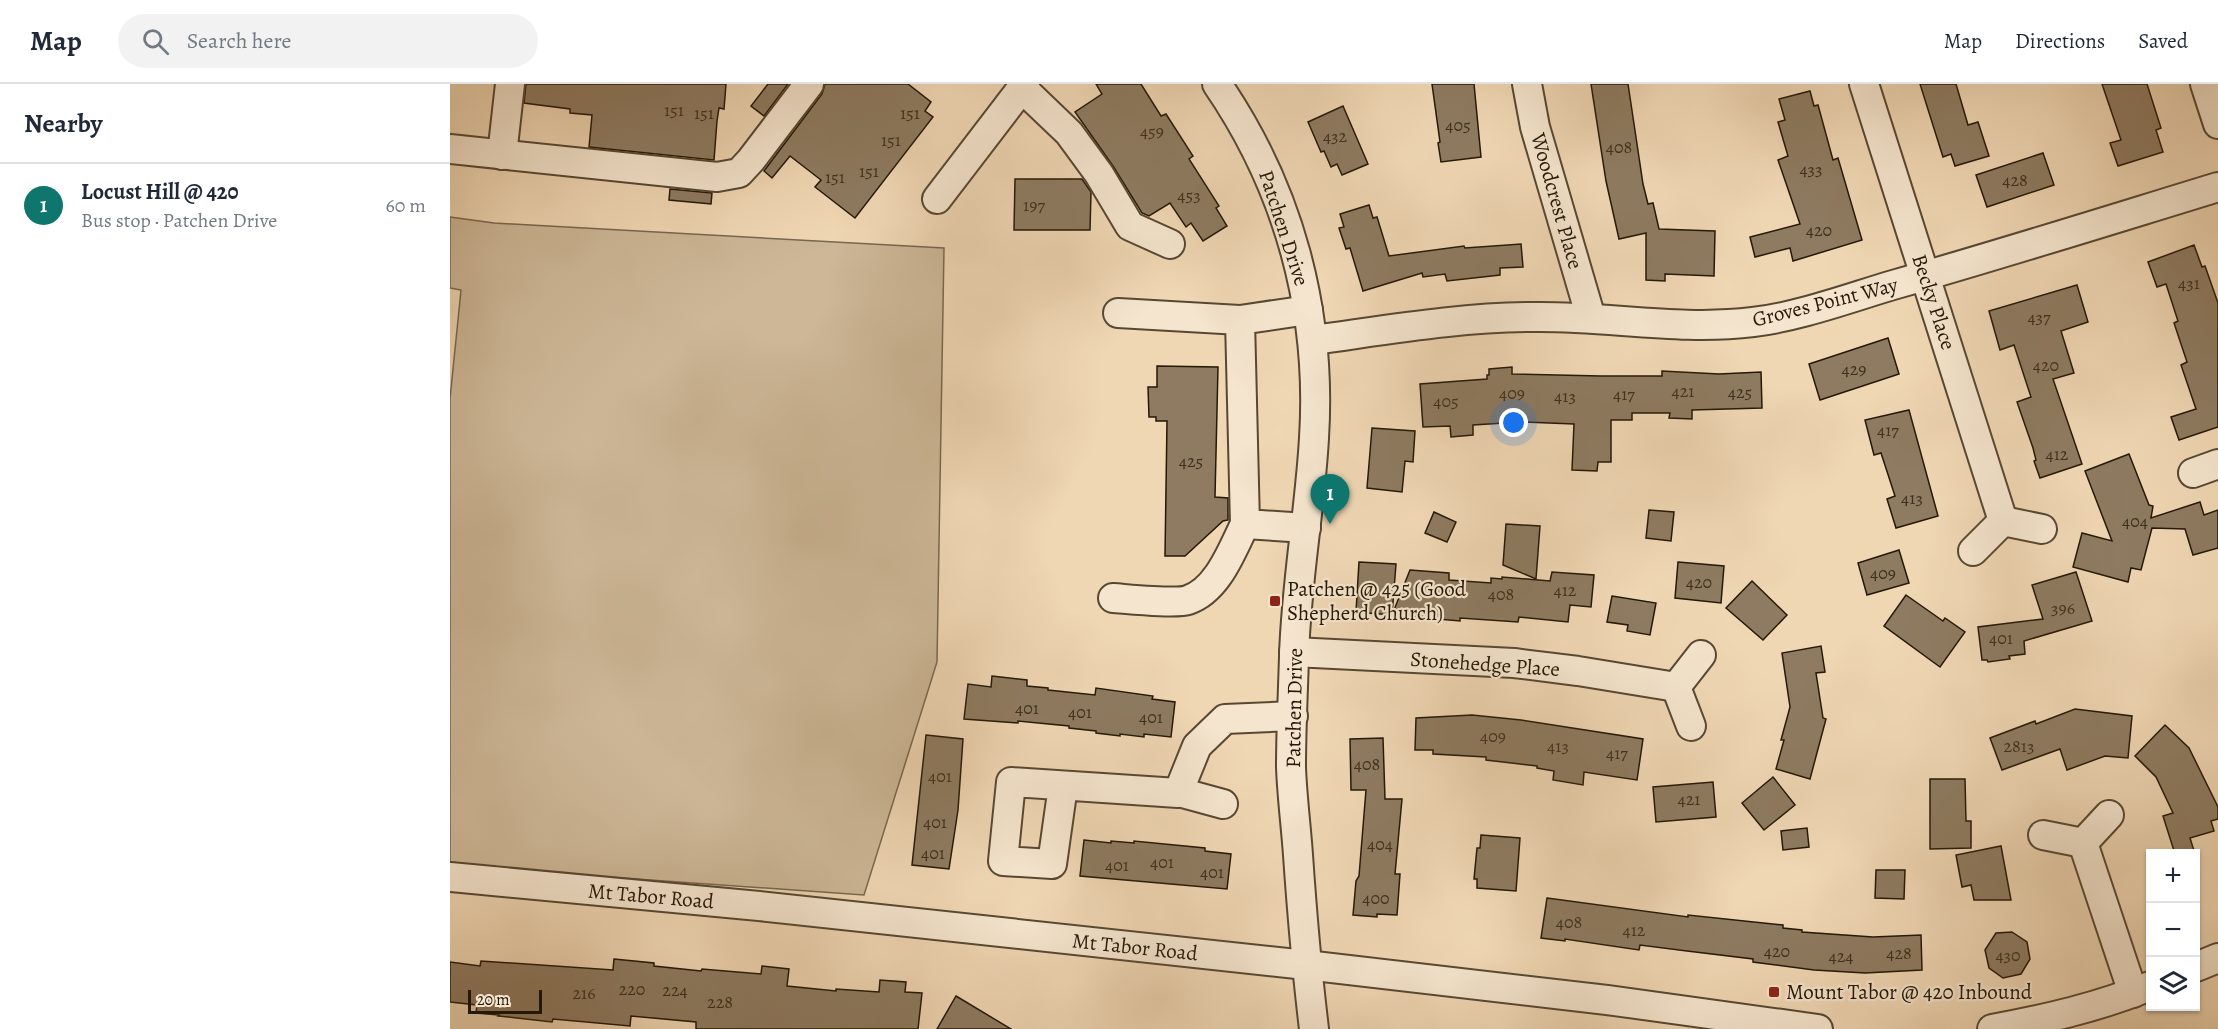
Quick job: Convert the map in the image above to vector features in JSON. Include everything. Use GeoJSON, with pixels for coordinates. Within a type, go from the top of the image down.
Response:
{"type":"FeatureCollection","features":[{"type":"Feature","properties":{"kind":"street"},"geometry":{"type":"LineString","coordinates":[[502,155],[510,84]]}},
{"type":"Feature","properties":{"kind":"street"},"geometry":{"type":"LineString","coordinates":[[450,149],[717,177],[739,173],[809,84]]}},
{"type":"Feature","properties":{"kind":"street","name":"Patchen Drive"},"geometry":{"type":"LineString","coordinates":[[1217,84],[1245,128],[1268,172],[1297,256],[1313,340],[1314,438],[1294,652],[1292,770],[1306,965],[1314,1029]]}},
{"type":"Feature","properties":{"kind":"street","name":"Woodcrest Place"},"geometry":{"type":"LineString","coordinates":[[1527,84],[1535,127],[1591,318]]}},
{"type":"Feature","properties":{"kind":"street","name":"Becky Place"},"geometry":{"type":"LineString","coordinates":[[1864,84],[2003,521]]}},
{"type":"Feature","properties":{"kind":"street"},"geometry":{"type":"LineString","coordinates":[[2205,84],[2218,124]]}},
{"type":"Feature","properties":{"kind":"street"},"geometry":{"type":"LineString","coordinates":[[937,199],[1024,86],[1069,133],[1099,174],[1130,226],[1170,244]]}},
{"type":"Feature","properties":{"kind":"street","name":"Groves Point Way"},"geometry":{"type":"LineString","coordinates":[[1313,340],[1468,319],[1591,318],[1717,325],[1774,319],[1926,276],[2218,187]]}},
{"type":"Feature","properties":{"kind":"street"},"geometry":{"type":"LineString","coordinates":[[1118,313],[1240,320],[1308,310]]}},
{"type":"Feature","properties":{"kind":"street"},"geometry":{"type":"LineString","coordinates":[[1113,598],[1186,601],[1203,592],[1222,569],[1245,524],[1240,320]]}},
{"type":"Feature","properties":{"kind":"street"},"geometry":{"type":"LineString","coordinates":[[1973,551],[2003,521],[2042,529]]}},
{"type":"Feature","properties":{"kind":"street"},"geometry":{"type":"LineString","coordinates":[[1245,524],[1306,528]]}},
{"type":"Feature","properties":{"kind":"street","name":"Stonehedge Place"},"geometry":{"type":"LineString","coordinates":[[1294,652],[1514,663],[1676,687]]}},
{"type":"Feature","properties":{"kind":"street"},"geometry":{"type":"LineString","coordinates":[[1691,726],[1676,687],[1701,655]]}},
{"type":"Feature","properties":{"kind":"street"},"geometry":{"type":"LineString","coordinates":[[1179,792],[1197,746],[1225,719],[1293,716]]}},
{"type":"Feature","properties":{"kind":"street"},"geometry":{"type":"LineString","coordinates":[[1063,786],[1179,792],[1223,804]]}},
{"type":"Feature","properties":{"kind":"street"},"geometry":{"type":"LineString","coordinates":[[2084,843],[2109,815]]}},
{"type":"Feature","properties":{"kind":"street"},"geometry":{"type":"LineString","coordinates":[[2043,835],[2084,843]]}},
{"type":"Feature","properties":{"kind":"street"},"geometry":{"type":"LineString","coordinates":[[1992,1029],[2042,1020],[2142,989],[2084,843]]}},
{"type":"Feature","properties":{"kind":"street","name":"Mt Tabor Road"},"geometry":{"type":"LineString","coordinates":[[450,877],[771,908],[1306,965],[1607,1000],[1683,1020],[1818,1029]]}},
{"type":"Feature","properties":{"kind":"street"},"geometry":{"type":"LineString","coordinates":[[2200,965],[2218,958]]}},
{"type":"Feature","properties":{"kind":"shaded area"},"geometry":{"type":"Polygon","coordinates":[[[450,217],[494,223],[944,248],[937,662],[864,895],[450,866],[450,399],[461,290],[450,288],[450,217]]]}},
{"type":"Feature","properties":{"kind":"building"},"geometry":{"type":"Polygon","coordinates":[[[526,84],[726,84],[724,109],[719,108],[714,160],[589,147],[592,115],[570,113],[570,109],[524,103],[526,84]]]}},
{"type":"Feature","properties":{"kind":"building"},"geometry":{"type":"Polygon","coordinates":[[[768,84],[788,84],[764,116],[751,106],[768,84]]]}},
{"type":"Feature","properties":{"kind":"building"},"geometry":{"type":"Polygon","coordinates":[[[825,84],[908,84],[931,102],[925,111],[933,117],[855,218],[815,187],[821,180],[790,156],[772,178],[764,171],[822,94],[825,84]]]}},
{"type":"Feature","properties":{"kind":"building"},"geometry":{"type":"Polygon","coordinates":[[[1096,84],[1141,84],[1161,116],[1166,114],[1193,156],[1189,159],[1219,206],[1216,208],[1227,226],[1203,241],[1191,223],[1186,227],[1170,203],[1149,216],[1142,213],[1113,166],[1075,112],[1102,94],[1096,84]]]}},
{"type":"Feature","properties":{"kind":"building"},"geometry":{"type":"Polygon","coordinates":[[[1432,84],[1474,84],[1481,157],[1441,162],[1432,84]]]}},
{"type":"Feature","properties":{"kind":"building"},"geometry":{"type":"Polygon","coordinates":[[[1591,84],[1628,84],[1643,184],[1648,204],[1653,203],[1659,229],[1715,231],[1714,276],[1665,274],[1665,281],[1646,280],[1646,233],[1619,239],[1606,181],[1591,84]]]}},
{"type":"Feature","properties":{"kind":"building"},"geometry":{"type":"Polygon","coordinates":[[[1920,84],[1956,84],[1968,125],[1978,122],[1989,156],[1955,166],[1951,154],[1943,157],[1920,84]]]}},
{"type":"Feature","properties":{"kind":"building"},"geometry":{"type":"Polygon","coordinates":[[[2102,84],[2147,84],[2161,128],[2156,130],[2163,152],[2118,166],[2110,143],[2121,140],[2102,84]]]}},
{"type":"Feature","properties":{"kind":"building"},"geometry":{"type":"Polygon","coordinates":[[[1810,91],[1814,106],[1818,105],[1833,160],[1838,158],[1862,240],[1793,261],[1790,248],[1755,257],[1750,237],[1800,224],[1778,160],[1788,156],[1778,122],[1785,120],[1779,99],[1810,91]]]}},
{"type":"Feature","properties":{"kind":"building"},"geometry":{"type":"Polygon","coordinates":[[[1343,106],[1368,164],[1342,175],[1337,164],[1331,167],[1324,151],[1321,152],[1308,122],[1343,106]]]}},
{"type":"Feature","properties":{"kind":"building"},"geometry":{"type":"Polygon","coordinates":[[[2043,153],[2054,185],[1987,207],[1976,175],[2043,153]]]}},
{"type":"Feature","properties":{"kind":"building"},"geometry":{"type":"Polygon","coordinates":[[[1015,179],[1082,179],[1091,192],[1090,230],[1014,230],[1015,179]]]}},
{"type":"Feature","properties":{"kind":"building"},"geometry":{"type":"Polygon","coordinates":[[[670,189],[712,193],[711,204],[669,200],[670,189]]]}},
{"type":"Feature","properties":{"kind":"building"},"geometry":{"type":"Polygon","coordinates":[[[1369,205],[1373,218],[1377,217],[1389,256],[1464,246],[1465,248],[1521,244],[1523,267],[1500,268],[1500,275],[1447,281],[1445,274],[1423,277],[1422,273],[1363,291],[1350,248],[1346,249],[1339,228],[1344,227],[1340,214],[1369,205]]]}},
{"type":"Feature","properties":{"kind":"building"},"geometry":{"type":"Polygon","coordinates":[[[2194,245],[2202,267],[2205,266],[2218,303],[2218,427],[2179,440],[2171,417],[2196,409],[2181,365],[2187,362],[2174,323],[2178,321],[2166,284],[2157,287],[2148,262],[2194,245]]]}},
{"type":"Feature","properties":{"kind":"building"},"geometry":{"type":"Polygon","coordinates":[[[2077,285],[2088,322],[2061,331],[2074,373],[2053,379],[2082,464],[2040,478],[2034,461],[2036,460],[2033,448],[2017,402],[2031,397],[2014,345],[2000,350],[1989,311],[2077,285]]]}},
{"type":"Feature","properties":{"kind":"building"},"geometry":{"type":"Polygon","coordinates":[[[1888,338],[1899,374],[1820,400],[1809,364],[1888,338]]]}},
{"type":"Feature","properties":{"kind":"building"},"geometry":{"type":"Polygon","coordinates":[[[1157,366],[1218,367],[1215,497],[1228,498],[1228,520],[1223,521],[1185,556],[1165,556],[1167,421],[1156,421],[1156,417],[1149,417],[1148,387],[1157,387],[1157,366]]]}},
{"type":"Feature","properties":{"kind":"building"},"geometry":{"type":"Polygon","coordinates":[[[1512,367],[1512,374],[1601,376],[1662,376],[1662,371],[1719,374],[1761,372],[1762,408],[1692,410],[1692,419],[1669,418],[1670,413],[1632,413],[1632,420],[1611,420],[1611,462],[1598,462],[1597,471],[1572,470],[1574,424],[1521,422],[1473,425],[1473,435],[1451,437],[1450,426],[1423,427],[1420,384],[1487,379],[1489,369],[1512,367]]]}},
{"type":"Feature","properties":{"kind":"building"},"geometry":{"type":"Polygon","coordinates":[[[1909,410],[1938,516],[1896,528],[1887,499],[1895,496],[1881,453],[1874,455],[1865,420],[1909,410]]]}},
{"type":"Feature","properties":{"kind":"building"},"geometry":{"type":"Polygon","coordinates":[[[1372,428],[1415,431],[1413,462],[1405,461],[1402,492],[1367,488],[1372,428]]]}},
{"type":"Feature","properties":{"kind":"building"},"geometry":{"type":"Polygon","coordinates":[[[2129,454],[2149,505],[2153,506],[2151,518],[2200,502],[2204,515],[2218,510],[2218,548],[2193,555],[2185,529],[2152,528],[2141,570],[2131,568],[2128,582],[2073,567],[2082,533],[2112,541],[2085,471],[2129,454]]]}},
{"type":"Feature","properties":{"kind":"building"},"geometry":{"type":"Polygon","coordinates":[[[1649,510],[1674,512],[1671,541],[1646,538],[1649,510]]]}},
{"type":"Feature","properties":{"kind":"building"},"geometry":{"type":"Polygon","coordinates":[[[1434,512],[1456,522],[1447,542],[1425,533],[1434,512]]]}},
{"type":"Feature","properties":{"kind":"building"},"geometry":{"type":"Polygon","coordinates":[[[1506,524],[1540,526],[1536,579],[1503,565],[1506,524]]]}},
{"type":"Feature","properties":{"kind":"building"},"geometry":{"type":"Polygon","coordinates":[[[1899,550],[1909,583],[1867,595],[1858,563],[1899,550]]]}},
{"type":"Feature","properties":{"kind":"building"},"geometry":{"type":"Polygon","coordinates":[[[1359,562],[1396,564],[1392,615],[1356,612],[1359,562]]]}},
{"type":"Feature","properties":{"kind":"building"},"geometry":{"type":"Polygon","coordinates":[[[1678,562],[1724,566],[1721,603],[1675,598],[1678,562]]]}},
{"type":"Feature","properties":{"kind":"building"},"geometry":{"type":"Polygon","coordinates":[[[1410,570],[1449,573],[1449,580],[1491,583],[1491,578],[1502,579],[1502,577],[1550,581],[1552,572],[1594,575],[1591,607],[1570,605],[1568,622],[1519,617],[1518,622],[1460,618],[1460,621],[1392,615],[1410,570]]]}},
{"type":"Feature","properties":{"kind":"building"},"geometry":{"type":"Polygon","coordinates":[[[2076,572],[2092,621],[2024,641],[2025,654],[2009,656],[2010,659],[1988,662],[1982,660],[1978,627],[2043,619],[2032,585],[2076,572]]]}},
{"type":"Feature","properties":{"kind":"building"},"geometry":{"type":"Polygon","coordinates":[[[1752,581],[1787,615],[1763,640],[1726,608],[1752,581]]]}},
{"type":"Feature","properties":{"kind":"building"},"geometry":{"type":"Polygon","coordinates":[[[1906,595],[1943,621],[1945,618],[1965,632],[1940,667],[1884,626],[1906,595]]]}},
{"type":"Feature","properties":{"kind":"building"},"geometry":{"type":"Polygon","coordinates":[[[1612,596],[1656,603],[1650,635],[1627,631],[1628,625],[1607,622],[1612,596]]]}},
{"type":"Feature","properties":{"kind":"building"},"geometry":{"type":"Polygon","coordinates":[[[1821,646],[1825,672],[1816,673],[1823,718],[1826,719],[1810,779],[1776,769],[1790,707],[1782,653],[1821,646]]]}},
{"type":"Feature","properties":{"kind":"building"},"geometry":{"type":"Polygon","coordinates":[[[992,676],[1027,680],[1027,686],[1048,688],[1048,690],[1095,695],[1096,688],[1153,696],[1152,699],[1175,702],[1171,737],[1144,734],[1144,737],[1120,734],[1120,736],[1069,728],[1069,726],[964,719],[968,684],[991,687],[992,676]]]}},
{"type":"Feature","properties":{"kind":"building"},"geometry":{"type":"Polygon","coordinates":[[[2075,709],[2132,716],[2128,758],[2105,756],[2067,770],[2060,749],[2002,770],[1990,738],[2075,709]]]}},
{"type":"Feature","properties":{"kind":"building"},"geometry":{"type":"Polygon","coordinates":[[[1472,715],[1521,720],[1643,739],[1637,780],[1584,772],[1583,785],[1553,780],[1554,771],[1537,768],[1537,766],[1486,760],[1486,757],[1433,754],[1433,750],[1415,750],[1416,718],[1472,715]]]}},
{"type":"Feature","properties":{"kind":"building"},"geometry":{"type":"Polygon","coordinates":[[[2165,725],[2189,748],[2218,807],[2218,819],[2211,821],[2214,831],[2190,838],[2193,849],[2173,849],[2163,816],[2173,813],[2156,777],[2135,756],[2165,725]]]}},
{"type":"Feature","properties":{"kind":"building"},"geometry":{"type":"Polygon","coordinates":[[[926,735],[963,739],[958,810],[949,869],[912,865],[926,735]]]}},
{"type":"Feature","properties":{"kind":"building"},"geometry":{"type":"Polygon","coordinates":[[[1383,738],[1385,799],[1402,799],[1395,874],[1400,874],[1397,915],[1377,914],[1377,917],[1353,915],[1356,881],[1359,876],[1366,790],[1351,790],[1350,739],[1383,738]]]}},
{"type":"Feature","properties":{"kind":"building"},"geometry":{"type":"Polygon","coordinates":[[[1773,777],[1795,805],[1764,830],[1742,803],[1773,777]]]}},
{"type":"Feature","properties":{"kind":"building"},"geometry":{"type":"Polygon","coordinates":[[[1930,779],[1965,779],[1966,821],[1971,821],[1971,848],[1930,849],[1930,779]]]}},
{"type":"Feature","properties":{"kind":"building"},"geometry":{"type":"Polygon","coordinates":[[[1713,782],[1716,817],[1656,822],[1653,787],[1713,782]]]}},
{"type":"Feature","properties":{"kind":"building"},"geometry":{"type":"Polygon","coordinates":[[[1807,828],[1809,847],[1783,850],[1781,831],[1807,828]]]}},
{"type":"Feature","properties":{"kind":"building"},"geometry":{"type":"Polygon","coordinates":[[[1481,835],[1520,838],[1516,891],[1477,888],[1477,879],[1474,879],[1477,848],[1480,848],[1481,835]]]}},
{"type":"Feature","properties":{"kind":"building"},"geometry":{"type":"Polygon","coordinates":[[[1084,840],[1111,843],[1111,841],[1134,843],[1134,841],[1205,848],[1205,851],[1231,854],[1227,889],[1080,876],[1084,840]]]}},
{"type":"Feature","properties":{"kind":"building"},"geometry":{"type":"Polygon","coordinates":[[[2001,846],[2011,900],[1974,900],[1971,885],[1962,887],[1956,855],[2001,846]]]}},
{"type":"Feature","properties":{"kind":"building"},"geometry":{"type":"Polygon","coordinates":[[[1876,870],[1905,870],[1904,899],[1875,898],[1876,870]]]}},
{"type":"Feature","properties":{"kind":"building"},"geometry":{"type":"Polygon","coordinates":[[[1547,898],[1688,917],[1688,915],[1783,925],[1783,928],[1802,930],[1802,932],[1873,937],[1921,935],[1922,970],[1865,973],[1814,970],[1753,962],[1753,959],[1640,945],[1639,950],[1565,939],[1565,941],[1541,938],[1547,898]]]}},
{"type":"Feature","properties":{"kind":"building"},"geometry":{"type":"Polygon","coordinates":[[[2012,932],[2027,942],[2030,959],[2021,974],[2003,978],[1989,968],[1985,950],[1996,933],[2012,932]]]}},
{"type":"Feature","properties":{"kind":"building"},"geometry":{"type":"Polygon","coordinates":[[[614,959],[701,971],[702,969],[761,974],[762,966],[789,969],[787,986],[836,991],[836,989],[879,992],[880,980],[906,982],[905,992],[922,993],[918,1029],[696,1029],[696,1022],[631,1016],[630,1026],[553,1019],[552,1022],[476,1013],[477,1005],[450,1002],[450,962],[480,966],[481,961],[613,970],[614,959]]]}},
{"type":"Feature","properties":{"kind":"building"},"geometry":{"type":"Polygon","coordinates":[[[956,996],[1011,1029],[937,1029],[956,996]]]}},
{"type":"Feature","properties":{"kind":"place","name":"Locust Hill @ 420"},"geometry":{"type":"Point","coordinates":[1330,524]}},
{"type":"Feature","properties":{"kind":"place","name":"Patchen @ 425 (Good Shepherd Church)"},"geometry":{"type":"Point","coordinates":[1275,601]}},
{"type":"Feature","properties":{"kind":"place","name":"Mount Tabor @ 420 Inbound"},"geometry":{"type":"Point","coordinates":[1774,992]}}]}
